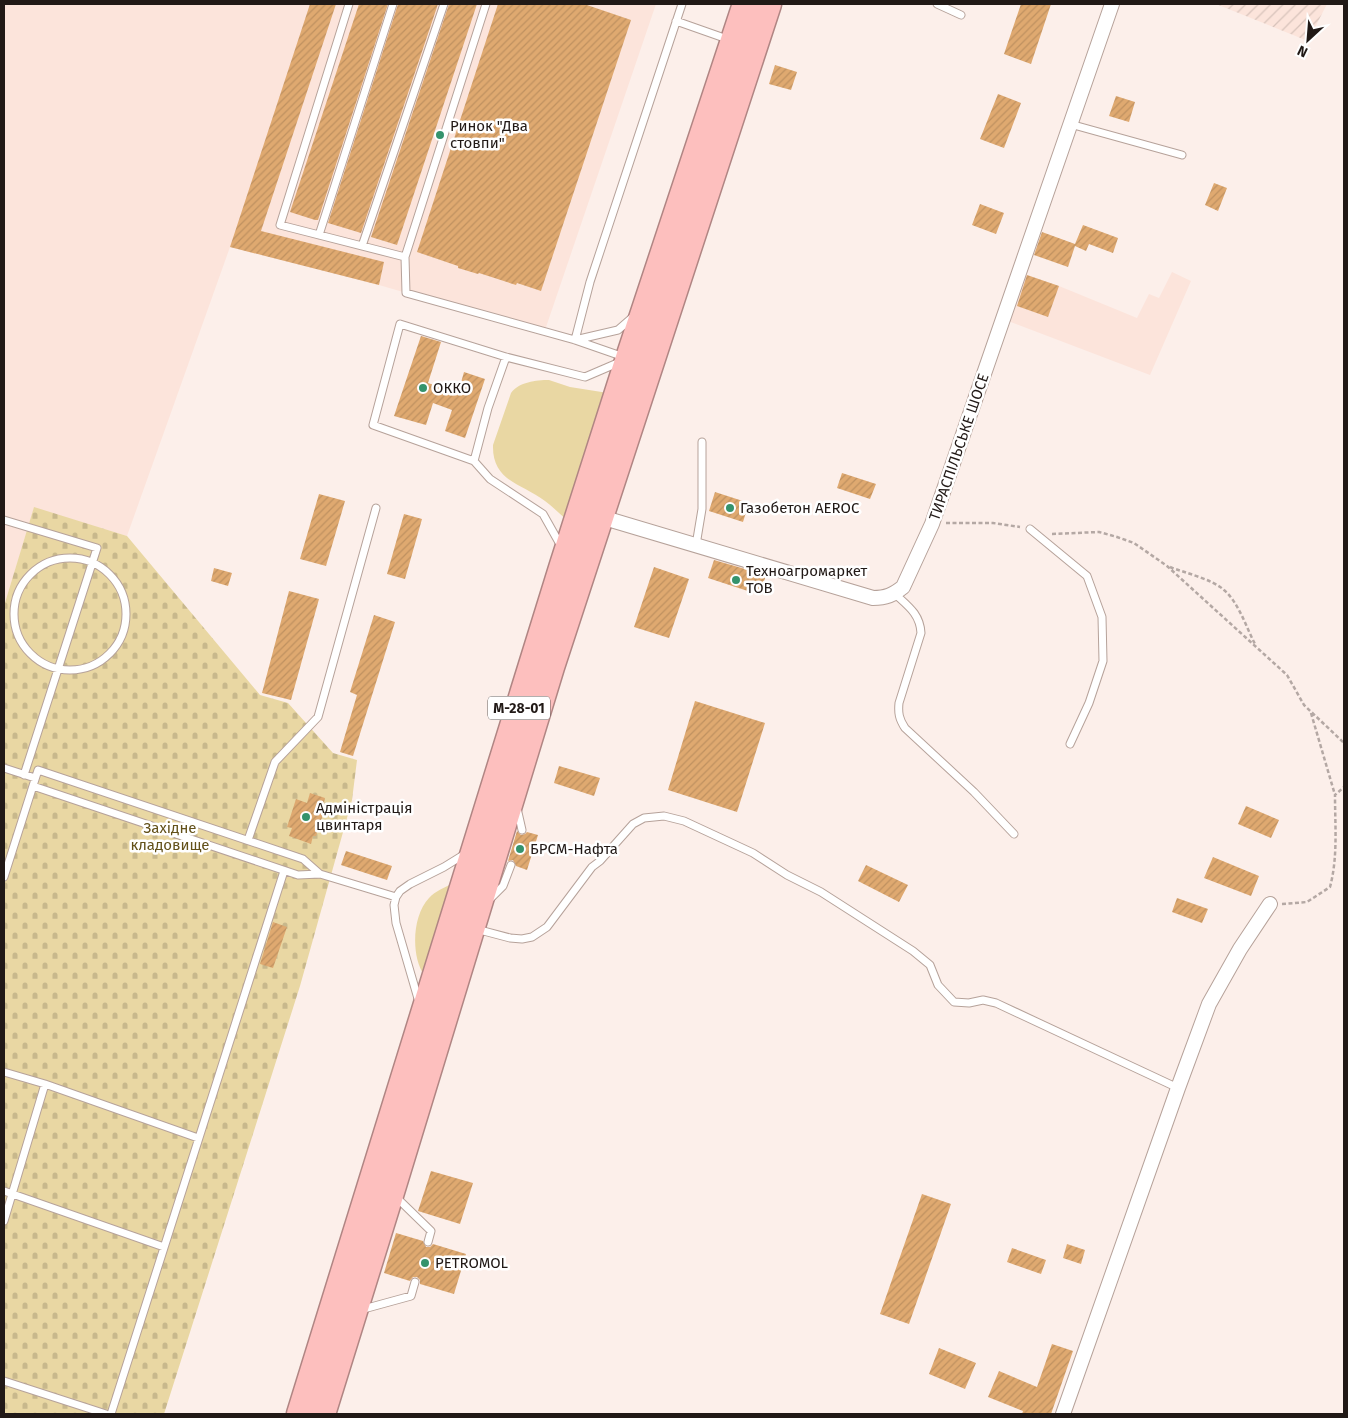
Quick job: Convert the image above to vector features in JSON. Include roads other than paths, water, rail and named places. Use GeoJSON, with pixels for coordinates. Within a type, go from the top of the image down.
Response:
{"type":"FeatureCollection","features":[{"type":"Feature","properties":{"kind":"highway","name":"М-28-01"},"geometry":{"type":"LineString","coordinates":[[300,1414],[566,556],[746,4]]}},
{"type":"Feature","properties":{"kind":"highway","name":"М-28-01"},"geometry":{"type":"LineString","coordinates":[[322,1414],[559,642],[768,4]]}},
{"type":"Feature","properties":{"kind":"street","name":"ТИРАСПІЛЬСЬКЕ ШОСЕ"},"geometry":{"type":"LineString","coordinates":[[895,594],[904,587],[932,524],[1112,4]]}},
{"type":"Feature","properties":{"kind":"street"},"geometry":{"type":"LineString","coordinates":[[601,517],[873,598],[884,598],[895,594]]}},
{"type":"Feature","properties":{"kind":"street"},"geometry":{"type":"LineString","coordinates":[[1063,1414],[1209,1004],[1240,949],[1270,904]]}},
{"type":"Feature","properties":{"kind":"lane"},"geometry":{"type":"LineString","coordinates":[[349,4],[280,225],[405,257]]}},
{"type":"Feature","properties":{"kind":"lane"},"geometry":{"type":"LineString","coordinates":[[319,235],[393,4]]}},
{"type":"Feature","properties":{"kind":"lane"},"geometry":{"type":"LineString","coordinates":[[362,246],[444,4]]}},
{"type":"Feature","properties":{"kind":"lane"},"geometry":{"type":"LineString","coordinates":[[486,4],[405,257],[406,293],[575,340],[629,358]]}},
{"type":"Feature","properties":{"kind":"lane"},"geometry":{"type":"LineString","coordinates":[[575,340],[590,282],[682,4]]}},
{"type":"Feature","properties":{"kind":"lane"},"geometry":{"type":"LineString","coordinates":[[938,4],[960,15]]}},
{"type":"Feature","properties":{"kind":"lane"},"geometry":{"type":"LineString","coordinates":[[676,21],[733,41]]}},
{"type":"Feature","properties":{"kind":"lane"},"geometry":{"type":"LineString","coordinates":[[1070,124],[1182,154]]}},
{"type":"Feature","properties":{"kind":"lane"},"geometry":{"type":"LineString","coordinates":[[575,340],[618,330],[646,306]]}},
{"type":"Feature","properties":{"kind":"lane"},"geometry":{"type":"LineString","coordinates":[[566,556],[543,514],[490,479],[474,461],[373,425],[400,324],[506,357],[585,377],[629,358]]}},
{"type":"Feature","properties":{"kind":"lane"},"geometry":{"type":"LineString","coordinates":[[474,461],[506,357]]}},
{"type":"Feature","properties":{"kind":"lane"},"geometry":{"type":"LineString","coordinates":[[696,545],[702,509],[702,442]]}},
{"type":"Feature","properties":{"kind":"lane"},"geometry":{"type":"LineString","coordinates":[[248,840],[275,762],[318,717],[376,508]]}},
{"type":"Feature","properties":{"kind":"lane"},"geometry":{"type":"LineString","coordinates":[[4,520],[97,548],[24,775]]}},
{"type":"Feature","properties":{"kind":"lane"},"geometry":{"type":"LineString","coordinates":[[1030,529],[1087,576],[1102,617],[1103,661],[1089,703],[1070,744]]}},
{"type":"Feature","properties":{"kind":"lane"},"geometry":{"type":"LineString","coordinates":[[74,558],[92,562],[108,572],[120,587],[126,604],[126,623],[121,640],[110,655],[94,666],[76,670],[58,669],[40,662],[27,650],[17,634],[14,615],[17,597],[25,580],[39,568],[56,560],[74,558]]}},
{"type":"Feature","properties":{"kind":"lane"},"geometry":{"type":"LineString","coordinates":[[895,594],[918,617],[922,633],[899,702],[900,720],[905,728],[974,792],[1014,834]]}},
{"type":"Feature","properties":{"kind":"lane"},"geometry":{"type":"LineString","coordinates":[[4,768],[35,778]]}},
{"type":"Feature","properties":{"kind":"lane"},"geometry":{"type":"LineString","coordinates":[[4,877],[38,770],[303,859],[320,874]]}},
{"type":"Feature","properties":{"kind":"lane"},"geometry":{"type":"LineString","coordinates":[[33,786],[284,871],[298,875],[320,874],[396,897]]}},
{"type":"Feature","properties":{"kind":"lane"},"geometry":{"type":"LineString","coordinates":[[513,792],[522,830]]}},
{"type":"Feature","properties":{"kind":"lane"},"geometry":{"type":"LineString","coordinates":[[511,865],[503,886],[474,920],[510,938],[522,939],[532,937],[547,927],[592,867],[600,861],[633,824],[644,818],[654,816],[674,818],[753,852],[787,875],[821,892],[913,951],[930,965],[938,986],[954,1002],[969,1003],[983,1000],[996,1003],[1178,1088]]}},
{"type":"Feature","properties":{"kind":"lane"},"geometry":{"type":"LineString","coordinates":[[423,1018],[396,923],[394,905],[396,897],[400,891],[410,884],[444,867],[476,847]]}},
{"type":"Feature","properties":{"kind":"lane"},"geometry":{"type":"LineString","coordinates":[[110,1414],[284,871]]}},
{"type":"Feature","properties":{"kind":"lane"},"geometry":{"type":"LineString","coordinates":[[4,1072],[45,1084],[198,1138]]}},
{"type":"Feature","properties":{"kind":"lane"},"geometry":{"type":"LineString","coordinates":[[4,1221],[45,1084]]}},
{"type":"Feature","properties":{"kind":"lane"},"geometry":{"type":"LineString","coordinates":[[4,1191],[164,1246]]}},
{"type":"Feature","properties":{"kind":"lane"},"geometry":{"type":"LineString","coordinates":[[391,1192],[431,1231],[428,1242]]}},
{"type":"Feature","properties":{"kind":"lane"},"geometry":{"type":"LineString","coordinates":[[353,1312],[411,1296],[415,1282]]}},
{"type":"Feature","properties":{"kind":"lane"},"geometry":{"type":"LineString","coordinates":[[4,1381],[106,1414]]}},
{"type":"Feature","properties":{"kind":"place","name":"Ринок \"Два стовпи\""},"geometry":{"type":"Point","coordinates":[440,135]}},
{"type":"Feature","properties":{"kind":"place","name":"ОККО"},"geometry":{"type":"Point","coordinates":[423,388]}},
{"type":"Feature","properties":{"kind":"place","name":"Газобетон AEROC"},"geometry":{"type":"Point","coordinates":[730,508]}},
{"type":"Feature","properties":{"kind":"place","name":"Техноагромаркет ТОВ"},"geometry":{"type":"Point","coordinates":[736,580]}},
{"type":"Feature","properties":{"kind":"place","name":"Адміністрація цвинтаря"},"geometry":{"type":"Point","coordinates":[306,817]}},
{"type":"Feature","properties":{"kind":"place","name":"БРСМ-Нафта"},"geometry":{"type":"Point","coordinates":[520,849]}},
{"type":"Feature","properties":{"kind":"place","name":"PETROMOL"},"geometry":{"type":"Point","coordinates":[425,1263]}},
{"type":"Feature","properties":{"kind":"park label","name":"Західне кладовище"},"geometry":{"type":"Point","coordinates":[170,836]}}]}
